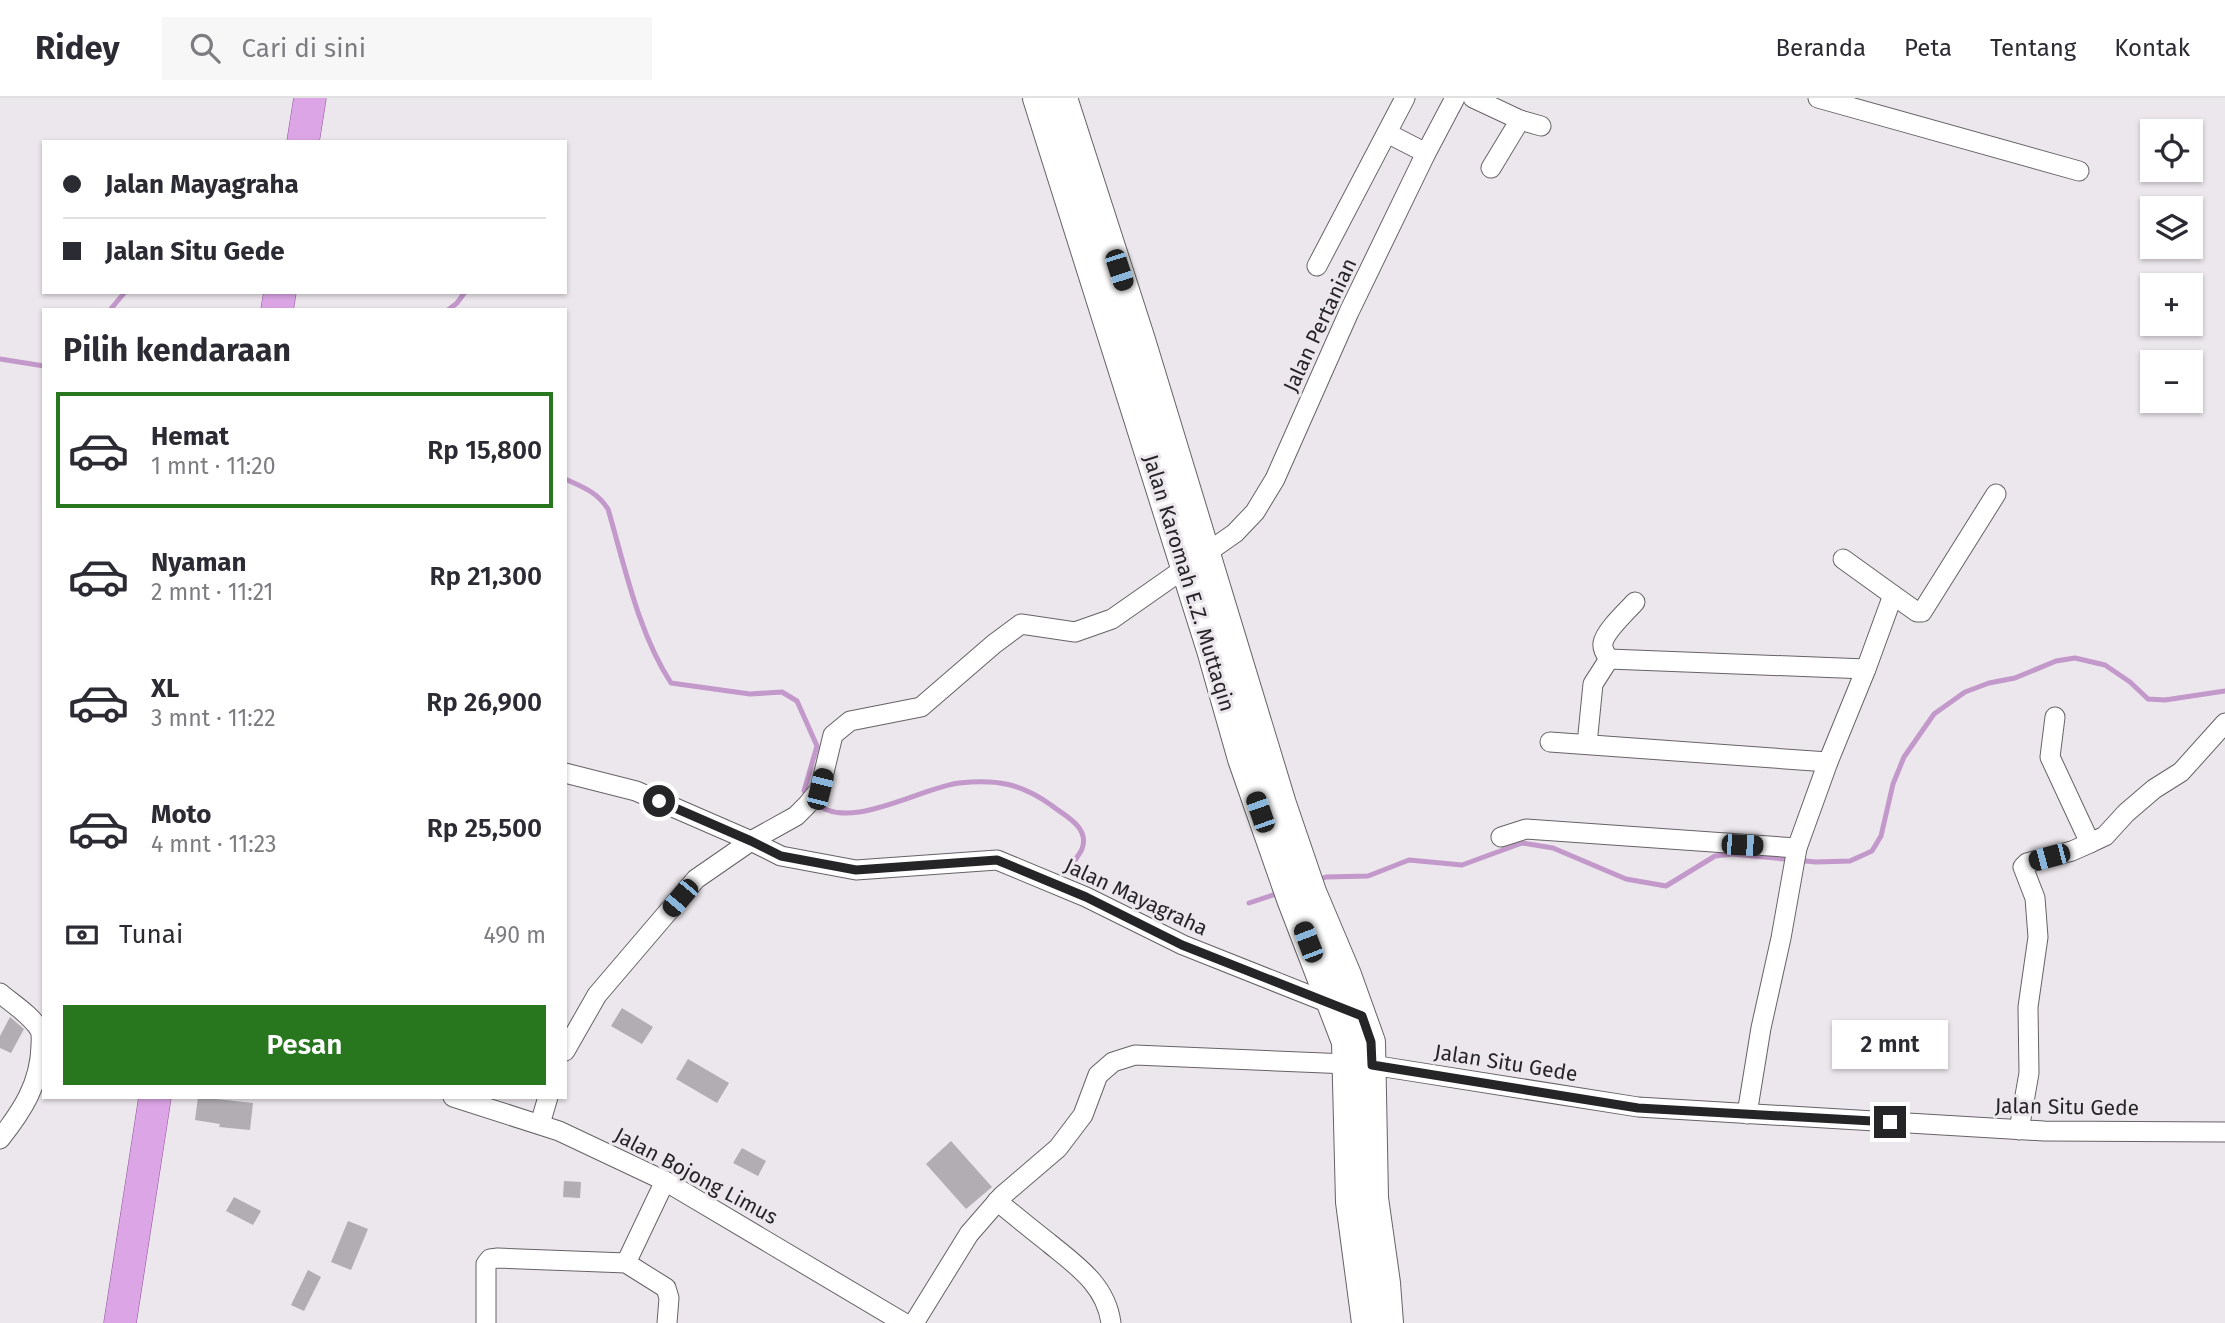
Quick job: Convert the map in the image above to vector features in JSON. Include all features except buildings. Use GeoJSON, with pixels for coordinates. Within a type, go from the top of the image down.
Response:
{"type":"FeatureCollection","features":[{"type":"Feature","properties":{"kind":"main road"},"geometry":{"type":"LineString","coordinates":[[303,140],[310,98]]}},
{"type":"Feature","properties":{"kind":"main road"},"geometry":{"type":"LineString","coordinates":[[120,1323],[155,1099]]}},
{"type":"Feature","properties":{"kind":"street","name":"Jalan Karomah E.Z. Muttaqin"},"geometry":{"type":"LineString","coordinates":[[1037,98],[1195,562],[1232,644],[1286,850],[1302,895],[1332,1004],[1346,1042],[1359,1065]]}},
{"type":"Feature","properties":{"kind":"street","name":"Jalan Karomah E.Z. Muttaqin"},"geometry":{"type":"LineString","coordinates":[[1063,98],[1137,327],[1195,562]]}},
{"type":"Feature","properties":{"kind":"street"},"geometry":{"type":"LineString","coordinates":[[1317,266],[1405,98]]}},
{"type":"Feature","properties":{"kind":"street","name":"Jalan Pertanian"},"geometry":{"type":"LineString","coordinates":[[751,841],[796,816],[807,805],[820,789],[833,735],[850,721],[921,707],[1021,624],[1075,632],[1112,620],[1235,533],[1255,512],[1275,479],[1349,312],[1455,98]]}},
{"type":"Feature","properties":{"kind":"street"},"geometry":{"type":"LineString","coordinates":[[1473,98],[1520,120],[1541,126]]}},
{"type":"Feature","properties":{"kind":"street"},"geometry":{"type":"LineString","coordinates":[[1818,98],[2079,171]]}},
{"type":"Feature","properties":{"kind":"street"},"geometry":{"type":"LineString","coordinates":[[1492,169],[1520,120]]}},
{"type":"Feature","properties":{"kind":"street"},"geometry":{"type":"LineString","coordinates":[[1387,133],[1426,153]]}},
{"type":"Feature","properties":{"kind":"street"},"geometry":{"type":"LineString","coordinates":[[1843,559],[1917,612],[1922,612],[1996,494]]}},
{"type":"Feature","properties":{"kind":"street"},"geometry":{"type":"LineString","coordinates":[[1747,1114],[1761,1028],[1797,850],[1893,595]]}},
{"type":"Feature","properties":{"kind":"street"},"geometry":{"type":"LineString","coordinates":[[1609,659],[1603,642],[1635,602]]}},
{"type":"Feature","properties":{"kind":"street"},"geometry":{"type":"LineString","coordinates":[[1609,659],[1866,669]]}},
{"type":"Feature","properties":{"kind":"street"},"geometry":{"type":"LineString","coordinates":[[1587,744],[1593,684],[1609,659]]}},
{"type":"Feature","properties":{"kind":"street"},"geometry":{"type":"LineString","coordinates":[[2055,717],[2050,757],[2090,843]]}},
{"type":"Feature","properties":{"kind":"street"},"geometry":{"type":"LineString","coordinates":[[2019,1130],[2029,1073],[2028,1007],[2038,937],[2035,898],[2023,867],[2027,863],[2072,850],[2105,836],[2154,789],[2181,772],[2225,723]]}},
{"type":"Feature","properties":{"kind":"street"},"geometry":{"type":"LineString","coordinates":[[1550,742],[1828,762]]}},
{"type":"Feature","properties":{"kind":"street","name":"Jalan Mayagraha"},"geometry":{"type":"LineString","coordinates":[[567,774],[636,791],[781,856],[856,870],[997,860],[1086,897],[1182,945],[1362,1016]]}},
{"type":"Feature","properties":{"kind":"street"},"geometry":{"type":"LineString","coordinates":[[1501,837],[1526,829],[1797,850]]}},
{"type":"Feature","properties":{"kind":"street"},"geometry":{"type":"LineString","coordinates":[[567,1048],[597,995],[696,878],[751,841]]}},
{"type":"Feature","properties":{"kind":"street","name":"Jalan Karomah E.Z. Muttaqin"},"geometry":{"type":"LineString","coordinates":[[1302,895],[1362,1016],[1371,1042],[1359,1065]]}},
{"type":"Feature","properties":{"kind":"street"},"geometry":{"type":"LineString","coordinates":[[0,993],[32,1019],[42,1032]]}},
{"type":"Feature","properties":{"kind":"street"},"geometry":{"type":"LineString","coordinates":[[0,1139],[20,1114],[31,1094],[42,1046]]}},
{"type":"Feature","properties":{"kind":"street","name":"Jalan Situ Gede"},"geometry":{"type":"LineString","coordinates":[[914,1323],[969,1234],[997,1201],[1058,1148],[1083,1115],[1098,1075],[1113,1062],[1135,1055],[1359,1065],[1638,1108],[2019,1130],[2225,1132]]}},
{"type":"Feature","properties":{"kind":"street"},"geometry":{"type":"LineString","coordinates":[[1359,1065],[1350,1202],[1366,1323]]}},
{"type":"Feature","properties":{"kind":"street"},"geometry":{"type":"LineString","coordinates":[[1359,1065],[1387,1283],[1389,1323]]}},
{"type":"Feature","properties":{"kind":"street","name":"Jalan Bojong Limus"},"geometry":{"type":"LineString","coordinates":[[459,1099],[559,1131],[671,1184],[904,1323]]}},
{"type":"Feature","properties":{"kind":"street"},"geometry":{"type":"LineString","coordinates":[[540,1124],[547,1099]]}},
{"type":"Feature","properties":{"kind":"street"},"geometry":{"type":"LineString","coordinates":[[631,1265],[671,1184]]}},
{"type":"Feature","properties":{"kind":"street"},"geometry":{"type":"LineString","coordinates":[[997,1201],[1086,1273],[1100,1291],[1111,1323]]}},
{"type":"Feature","properties":{"kind":"street"},"geometry":{"type":"LineString","coordinates":[[486,1323],[486,1265],[490,1259],[631,1265],[666,1288],[669,1298],[667,1323]]}},
{"type":"Feature","properties":{"kind":"waterway"},"geometry":{"type":"LineString","coordinates":[[112,308],[123,294]]}},
{"type":"Feature","properties":{"kind":"waterway"},"geometry":{"type":"LineString","coordinates":[[451,308],[464,294]]}},
{"type":"Feature","properties":{"kind":"waterway"},"geometry":{"type":"LineString","coordinates":[[0,359],[42,366]]}},
{"type":"Feature","properties":{"kind":"waterway"},"geometry":{"type":"LineString","coordinates":[[567,480],[594,494],[608,509],[641,621],[671,683],[750,694],[782,692],[797,701],[817,746],[804,791],[808,795]]}},
{"type":"Feature","properties":{"kind":"waterway"},"geometry":{"type":"LineString","coordinates":[[1318,880],[1326,877],[1368,876],[1409,860],[1462,865],[1522,843],[1553,848],[1626,879],[1666,886],[1715,856],[1732,854],[1816,862],[1850,861],[1872,851],[1881,836],[1893,784],[1904,757],[1934,714],[1965,692],[1989,683],[2015,678],[2056,661],[2075,658],[2105,665],[2130,682],[2148,699],[2165,700],[2225,691]]}},
{"type":"Feature","properties":{"kind":"waterway"},"geometry":{"type":"LineString","coordinates":[[815,802],[829,811],[845,813],[885,806],[959,783],[1007,784],[1040,798],[1079,828],[1084,841],[1072,867]]}},
{"type":"Feature","properties":{"kind":"waterway"},"geometry":{"type":"LineString","coordinates":[[1249,903],[1279,893]]}},
{"type":"Feature","properties":{"kind":"route"},"geometry":{"type":"LineString","coordinates":[[659,801],[781,856],[856,870],[997,860],[1086,897],[1182,945],[1362,1016],[1371,1042],[1372,1065],[1638,1108],[1890,1122]]}}]}
